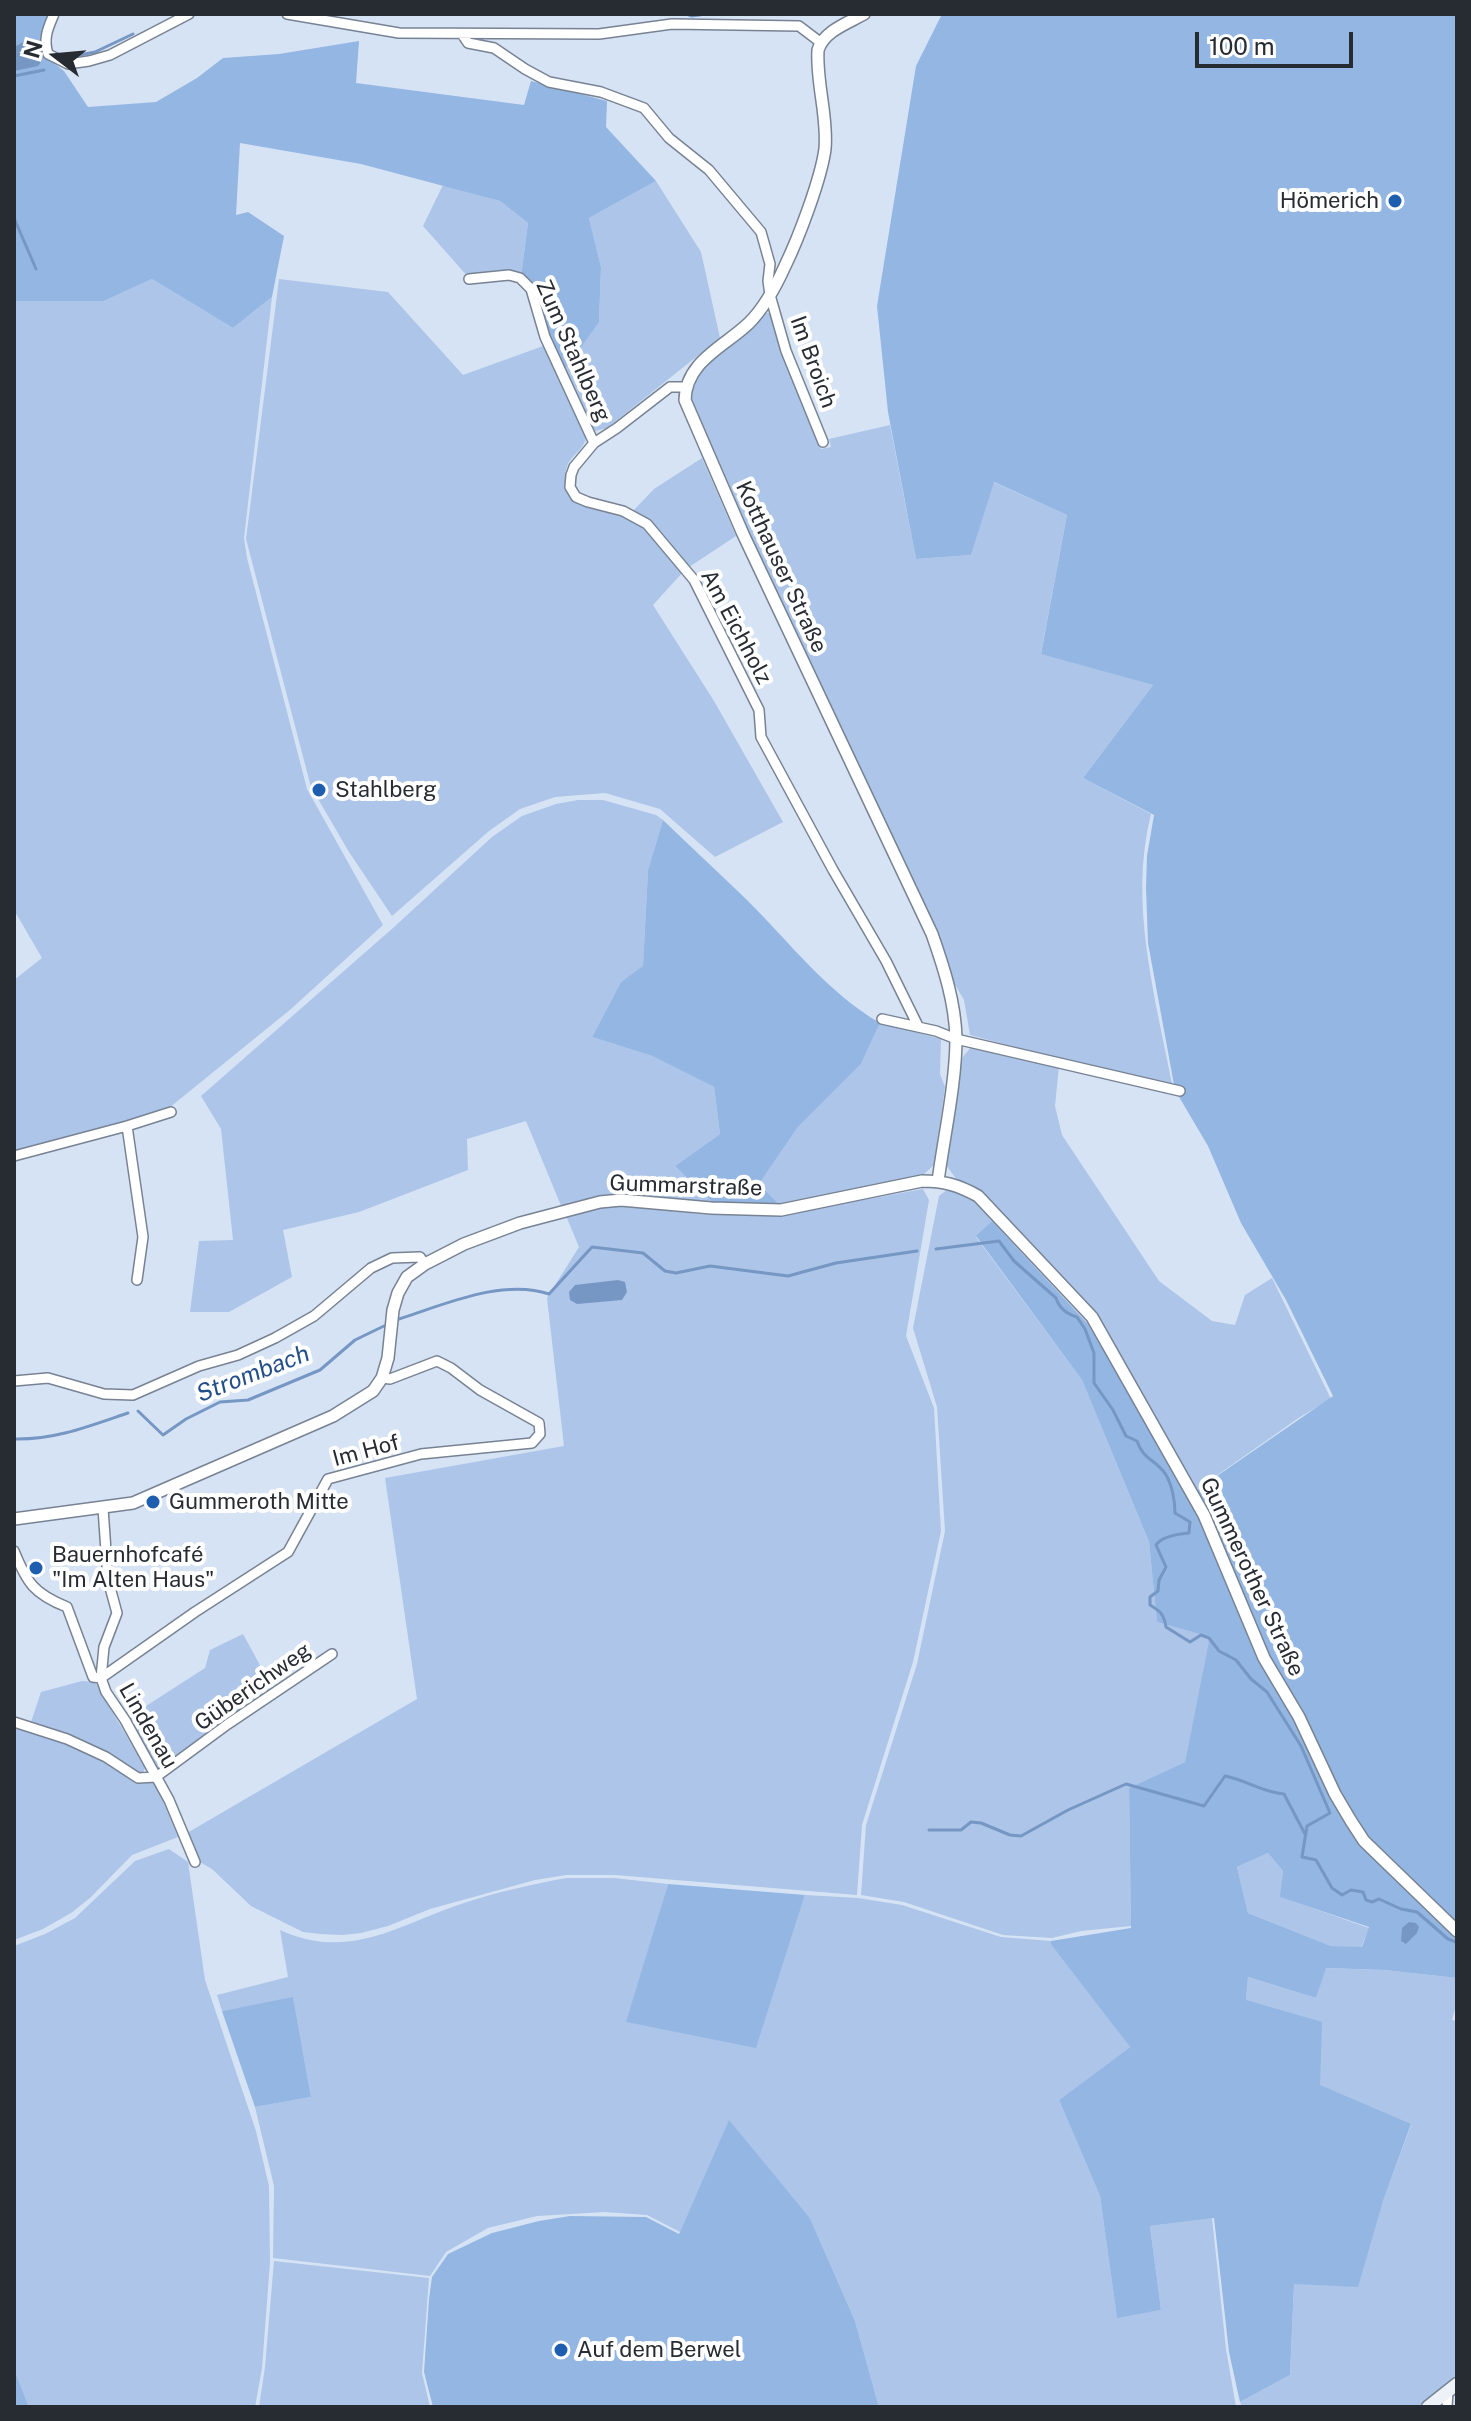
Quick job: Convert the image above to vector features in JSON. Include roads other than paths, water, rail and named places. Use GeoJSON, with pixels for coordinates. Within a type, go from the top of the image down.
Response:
{"type":"FeatureCollection","features":[{"type":"Feature","properties":{"kind":"main road"},"geometry":{"type":"LineString","coordinates":[[1428,2407],[1452,2387]]}},
{"type":"Feature","properties":{"kind":"street"},"geometry":{"type":"LineString","coordinates":[[54,14],[45,45],[48,54],[68,64],[110,55],[189,14]]}},
{"type":"Feature","properties":{"kind":"street"},"geometry":{"type":"LineString","coordinates":[[287,14],[381,32],[462,34],[599,34],[672,19],[758,27],[799,26],[820,42]]}},
{"type":"Feature","properties":{"kind":"street"},"geometry":{"type":"LineString","coordinates":[[685,387],[691,373],[702,361],[748,323],[770,295],[786,265],[825,149],[817,59],[820,42],[864,14]]}},
{"type":"Feature","properties":{"kind":"street","name":"Im Broich"},"geometry":{"type":"LineString","coordinates":[[462,34],[468,43],[494,48],[549,82],[601,92],[644,108],[669,138],[709,170],[761,232],[770,264],[770,295],[786,351],[823,442]]}},
{"type":"Feature","properties":{"kind":"street","name":"Zum Stahlberg"},"geometry":{"type":"LineString","coordinates":[[469,279],[509,275],[520,278],[531,289],[545,337],[594,443]]}},
{"type":"Feature","properties":{"kind":"street","name":"Am Eichholz"},"geometry":{"type":"LineString","coordinates":[[685,387],[670,387],[594,443],[574,467],[570,487],[576,497],[623,511],[647,524],[694,580],[759,710],[761,737],[886,961],[918,1026]]}},
{"type":"Feature","properties":{"kind":"street","name":"Kotthauser Straße"},"geometry":{"type":"LineString","coordinates":[[685,387],[688,411],[932,934],[946,975],[956,1039],[938,1181]]}},
{"type":"Feature","properties":{"kind":"street"},"geometry":{"type":"LineString","coordinates":[[882,1019],[1180,1091]]}},
{"type":"Feature","properties":{"kind":"street"},"geometry":{"type":"LineString","coordinates":[[14,1156],[171,1112]]}},
{"type":"Feature","properties":{"kind":"street"},"geometry":{"type":"LineString","coordinates":[[127,1126],[143,1237],[137,1280]]}},
{"type":"Feature","properties":{"kind":"street","name":"Gummarstraße"},"geometry":{"type":"LineString","coordinates":[[382,1378],[388,1358],[393,1310],[407,1277],[464,1244],[520,1223],[600,1202],[621,1200],[781,1210],[922,1181],[938,1181]]}},
{"type":"Feature","properties":{"kind":"street","name":"Gummerother Straße"},"geometry":{"type":"LineString","coordinates":[[938,1181],[956,1184],[978,1196],[1092,1317],[1204,1515],[1264,1658],[1299,1717],[1351,1821],[1373,1851],[1457,1931]]}},
{"type":"Feature","properties":{"kind":"street"},"geometry":{"type":"LineString","coordinates":[[14,1381],[48,1378],[104,1394],[133,1395],[275,1338],[314,1316],[371,1268],[392,1258],[420,1257],[425,1264]]}},
{"type":"Feature","properties":{"kind":"street","name":"Im Hof"},"geometry":{"type":"LineString","coordinates":[[101,1678],[288,1552],[328,1479],[421,1454],[532,1443],[540,1434],[539,1423],[480,1390],[437,1361],[390,1379],[382,1378]]}},
{"type":"Feature","properties":{"kind":"street"},"geometry":{"type":"LineString","coordinates":[[14,1519],[103,1508],[150,1497],[333,1416],[373,1391],[382,1378]]}},
{"type":"Feature","properties":{"kind":"street","name":"Lindenau"},"geometry":{"type":"LineString","coordinates":[[103,1508],[108,1580],[117,1613],[104,1647],[101,1678],[106,1692],[169,1800],[195,1862]]}},
{"type":"Feature","properties":{"kind":"street"},"geometry":{"type":"LineString","coordinates":[[14,1551],[24,1576],[33,1587],[51,1601],[67,1607],[93,1677],[101,1678]]}},
{"type":"Feature","properties":{"kind":"street","name":"Güberichweg"},"geometry":{"type":"LineString","coordinates":[[156,1777],[332,1654]]}},
{"type":"Feature","properties":{"kind":"street"},"geometry":{"type":"LineString","coordinates":[[14,1722],[67,1739],[106,1757],[138,1778],[156,1777]]}},
{"type":"Feature","properties":{"kind":"street"},"geometry":{"type":"LineString","coordinates":[[1447,2407],[1452,2387]]}},
{"type":"Feature","properties":{"kind":"waterway"},"geometry":{"type":"LineString","coordinates":[[686,14],[706,14]]}},
{"type":"Feature","properties":{"kind":"waterway"},"geometry":{"type":"LineString","coordinates":[[64,58],[95,52],[133,34]]}},
{"type":"Feature","properties":{"kind":"waterway"},"geometry":{"type":"LineString","coordinates":[[14,76],[44,70]]}},
{"type":"Feature","properties":{"kind":"waterway"},"geometry":{"type":"LineString","coordinates":[[14,218],[36,269]]}},
{"type":"Feature","properties":{"kind":"waterway","name":"Strombach"},"geometry":{"type":"LineString","coordinates":[[936,1249],[999,1241],[1014,1261],[1056,1298],[1064,1310],[1077,1317],[1085,1329],[1094,1353],[1094,1383],[1126,1436],[1137,1441],[1143,1452],[1166,1475],[1173,1493],[1175,1513],[1190,1522],[1189,1533],[1166,1538],[1156,1545],[1166,1567],[1159,1580],[1158,1591],[1150,1597],[1150,1605],[1161,1613],[1166,1627],[1190,1642],[1201,1635],[1209,1638],[1219,1651],[1236,1660],[1251,1679],[1267,1692],[1301,1746],[1330,1813],[1307,1826],[1302,1857],[1316,1860],[1332,1888],[1342,1895],[1351,1890],[1363,1892],[1366,1900],[1372,1902],[1379,1899],[1417,1912],[1448,1939],[1456,1942]]}},
{"type":"Feature","properties":{"kind":"waterway","name":"Strombach"},"geometry":{"type":"LineString","coordinates":[[399,1319],[493,1291],[531,1290],[549,1294],[592,1247],[643,1253],[665,1271],[676,1273],[710,1266],[788,1276],[836,1263],[917,1251]]}},
{"type":"Feature","properties":{"kind":"waterway","name":"Strombach"},"geometry":{"type":"LineString","coordinates":[[138,1411],[163,1435],[220,1402],[248,1400],[320,1370],[355,1340],[384,1326]]}},
{"type":"Feature","properties":{"kind":"waterway","name":"Strombach"},"geometry":{"type":"LineString","coordinates":[[14,1439],[58,1435],[128,1413]]}},
{"type":"Feature","properties":{"kind":"waterway"},"geometry":{"type":"LineString","coordinates":[[929,1830],[961,1830],[971,1822],[1021,1836],[1068,1810],[1126,1784],[1204,1806],[1225,1776],[1284,1794],[1305,1834]]}},
{"type":"Feature","properties":{"kind":"place","name":"Hömerich"},"geometry":{"type":"Point","coordinates":[1395,201]}},
{"type":"Feature","properties":{"kind":"place","name":"Stahlberg"},"geometry":{"type":"Point","coordinates":[319,790]}},
{"type":"Feature","properties":{"kind":"place","name":"Gummeroth Mitte"},"geometry":{"type":"Point","coordinates":[153,1502]}},
{"type":"Feature","properties":{"kind":"place","name":"Bauernhofcafé \"Im Alten Haus\""},"geometry":{"type":"Point","coordinates":[36,1568]}},
{"type":"Feature","properties":{"kind":"place","name":"Auf dem Berwel"},"geometry":{"type":"Point","coordinates":[561,2350]}}]}
